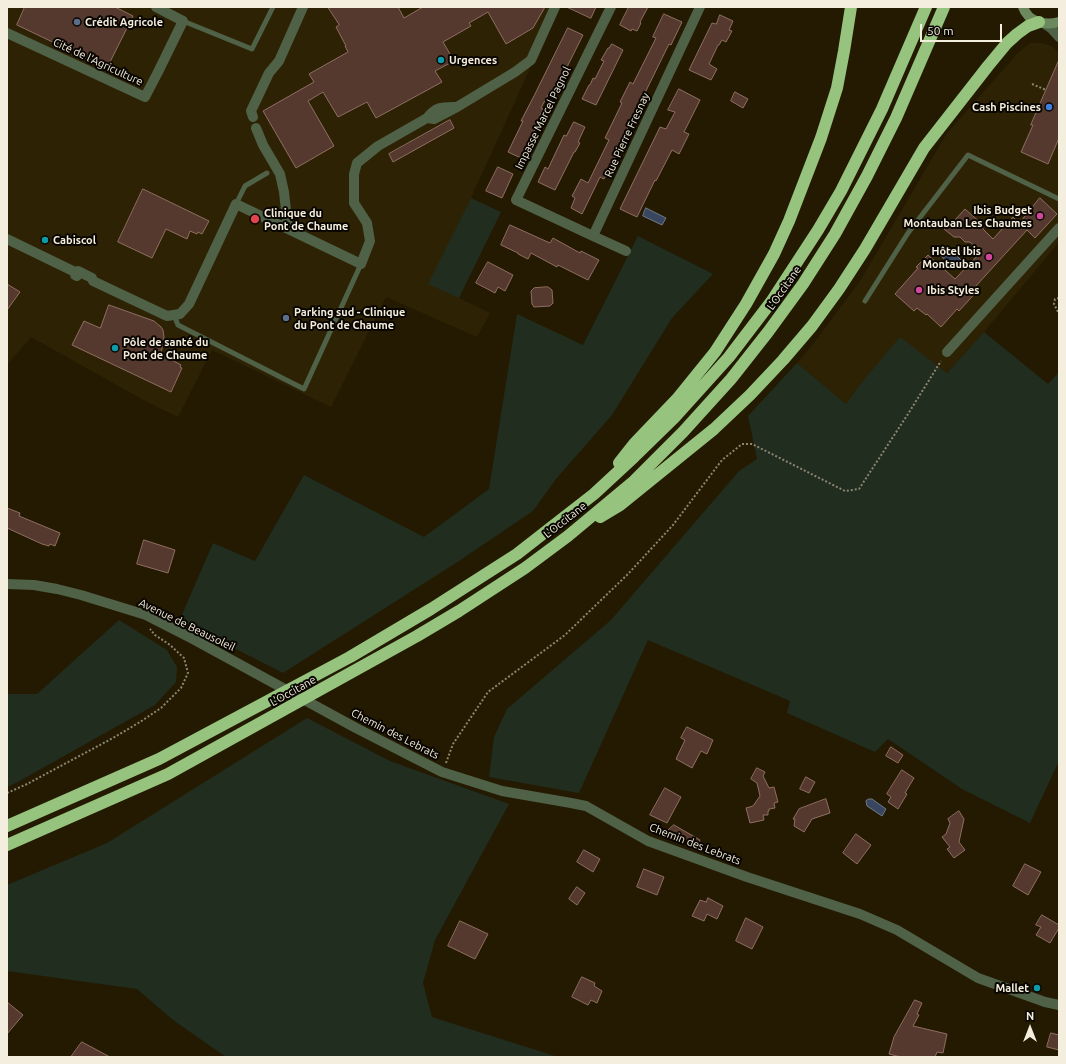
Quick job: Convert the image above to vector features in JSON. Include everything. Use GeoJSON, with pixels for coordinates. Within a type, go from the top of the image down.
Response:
{"type":"FeatureCollection","features":[{"type":"Feature","properties":{"kind":"highway"},"geometry":{"type":"LineString","coordinates":[[594,494],[634,444],[676,399],[715,352],[746,304],[774,254],[789,221],[821,138],[837,88],[851,7]]}},
{"type":"Feature","properties":{"kind":"highway","name":"L'Occitane"},"geometry":{"type":"LineString","coordinates":[[7,826],[159,759],[350,657],[431,610],[517,554],[594,494],[674,418],[729,357],[771,302],[818,230],[841,191],[882,109],[926,7]]}},
{"type":"Feature","properties":{"kind":"highway","name":"L'Occitane"},"geometry":{"type":"LineString","coordinates":[[7,845],[168,774],[417,636],[459,611],[525,568],[568,536],[634,481],[683,432],[731,379],[803,284],[835,234],[867,176],[896,118],[944,7]]}},
{"type":"Feature","properties":{"kind":"highway"},"geometry":{"type":"LineString","coordinates":[[568,536],[620,505],[708,434],[750,395],[783,360],[812,326],[839,289],[924,148],[1007,43],[1028,26],[1042,23]]}},
{"type":"Feature","properties":{"kind":"main road"},"geometry":{"type":"LineString","coordinates":[[1023,8],[1030,18],[1042,23],[1053,24],[1059,22]]}},
{"type":"Feature","properties":{"kind":"street"},"geometry":{"type":"LineString","coordinates":[[156,7],[183,21]]}},
{"type":"Feature","properties":{"kind":"street"},"geometry":{"type":"LineString","coordinates":[[253,117],[251,111],[269,73],[279,61],[303,7]]}},
{"type":"Feature","properties":{"kind":"street"},"geometry":{"type":"LineString","coordinates":[[7,239],[74,272],[78,271],[92,278],[93,281],[167,316],[180,314],[189,304],[236,204],[360,264],[370,241],[367,223],[354,203],[354,174],[357,163],[378,146],[427,118],[434,119],[457,107],[515,72],[531,60],[555,7]]}},
{"type":"Feature","properties":{"kind":"street","name":"Impasse Marcel Pagnol"},"geometry":{"type":"LineString","coordinates":[[593,236],[516,200],[611,7]]}},
{"type":"Feature","properties":{"kind":"street","name":"Rue Pierre Fresnay"},"geometry":{"type":"LineString","coordinates":[[593,236],[700,7]]}},
{"type":"Feature","properties":{"kind":"street","name":"Cité de l'Agriculture"},"geometry":{"type":"LineString","coordinates":[[7,33],[145,96],[183,21]]}},
{"type":"Feature","properties":{"kind":"street"},"geometry":{"type":"LineString","coordinates":[[1042,23],[1051,28],[1059,37]]}},
{"type":"Feature","properties":{"kind":"street"},"geometry":{"type":"LineString","coordinates":[[256,128],[263,145],[280,174],[284,192],[288,229]]}},
{"type":"Feature","properties":{"kind":"street"},"geometry":{"type":"LineString","coordinates":[[948,352],[1059,228]]}},
{"type":"Feature","properties":{"kind":"street"},"geometry":{"type":"LineString","coordinates":[[593,236],[626,251]]}},
{"type":"Feature","properties":{"kind":"street","name":"Avenue de Beausoleil"},"geometry":{"type":"LineString","coordinates":[[7,584],[34,585],[57,589],[129,610],[153,619],[238,664]]}},
{"type":"Feature","properties":{"kind":"street","name":"Chemin des Lebrats"},"geometry":{"type":"LineString","coordinates":[[238,664],[356,728],[442,772],[502,791],[586,806],[648,841],[747,877],[860,914],[897,930],[978,978],[1045,1002],[1059,1005]]}},
{"type":"Feature","properties":{"kind":"lane"},"geometry":{"type":"LineString","coordinates":[[183,21],[252,49],[273,7]]}},
{"type":"Feature","properties":{"kind":"lane"},"geometry":{"type":"LineString","coordinates":[[865,301],[908,233],[968,155],[1059,199]]}},
{"type":"Feature","properties":{"kind":"lane"},"geometry":{"type":"LineString","coordinates":[[236,204],[245,186],[267,173]]}},
{"type":"Feature","properties":{"kind":"lane"},"geometry":{"type":"LineString","coordinates":[[174,315],[178,325],[304,389],[360,264]]}},
{"type":"Feature","properties":{"kind":"path"},"geometry":{"type":"LineString","coordinates":[[1032,84],[1046,90]]}},
{"type":"Feature","properties":{"kind":"path"},"geometry":{"type":"LineString","coordinates":[[1059,298],[1056,299],[1054,304],[1059,314]]}},
{"type":"Feature","properties":{"kind":"path"},"geometry":{"type":"LineString","coordinates":[[442,772],[453,744],[488,692],[565,635],[628,574],[673,526],[722,460],[742,444],[752,444],[845,491],[859,490],[933,372],[948,352]]}},
{"type":"Feature","properties":{"kind":"path"},"geometry":{"type":"LineString","coordinates":[[7,793],[106,742],[140,722],[161,708],[181,688],[188,673],[184,658],[170,645],[155,635],[148,625]]}},
{"type":"Feature","properties":{"kind":"shaded area","name":"Clinique du Pont de Chaume"},"geometry":{"type":"Polygon","coordinates":[[[7,7],[558,7],[471,198],[429,283],[490,313],[477,337],[386,297],[331,407],[212,350],[178,417],[147,402],[31,337],[7,365],[7,7]]]}},
{"type":"Feature","properties":{"kind":"shaded area"},"geometry":{"type":"Polygon","coordinates":[[[1030,43],[1042,43],[1052,46],[1059,53],[1059,242],[984,332],[947,373],[858,387],[846,404],[797,363],[860,281],[947,133],[1019,52],[1030,43]]]}},
{"type":"Feature","properties":{"kind":"green space"},"geometry":{"type":"Polygon","coordinates":[[[471,198],[501,212],[459,298],[428,284],[471,198]]]}},
{"type":"Feature","properties":{"kind":"green space"},"geometry":{"type":"Polygon","coordinates":[[[638,236],[713,274],[672,318],[612,415],[556,479],[533,511],[459,561],[283,673],[230,646],[178,624],[213,543],[255,561],[304,475],[424,537],[489,489],[517,314],[583,345],[638,236]]]}},
{"type":"Feature","properties":{"kind":"green space"},"geometry":{"type":"Polygon","coordinates":[[[984,332],[1048,384],[1059,372],[1059,761],[1030,823],[962,789],[888,739],[875,752],[787,713],[790,701],[648,640],[579,793],[489,777],[494,737],[507,709],[611,620],[739,471],[757,459],[748,416],[797,363],[846,404],[858,387],[900,337],[947,373],[984,332]]]}},
{"type":"Feature","properties":{"kind":"green space"},"geometry":{"type":"Polygon","coordinates":[[[119,620],[167,650],[177,667],[176,682],[155,705],[7,787],[7,694],[37,694],[119,620]]]}},
{"type":"Feature","properties":{"kind":"green space"},"geometry":{"type":"Polygon","coordinates":[[[307,718],[390,761],[509,804],[435,940],[423,983],[432,1017],[558,1057],[226,1057],[173,1020],[137,989],[7,971],[7,885],[107,843],[307,718]]]}},
{"type":"Feature","properties":{"kind":"water"},"geometry":{"type":"Polygon","coordinates":[[[646,208],[666,218],[662,225],[643,216],[646,208]]]}},
{"type":"Feature","properties":{"kind":"water"},"geometry":{"type":"Polygon","coordinates":[[[949,248],[962,261],[955,269],[941,256],[949,248]]]}},
{"type":"Feature","properties":{"kind":"water"},"geometry":{"type":"Polygon","coordinates":[[[872,799],[886,809],[882,816],[867,806],[866,801],[872,799]]]}},
{"type":"Feature","properties":{"kind":"building"},"geometry":{"type":"Polygon","coordinates":[[[25,7],[115,7],[133,16],[107,68],[17,25],[25,7]]]}},
{"type":"Feature","properties":{"kind":"building"},"geometry":{"type":"Polygon","coordinates":[[[328,7],[398,7],[404,18],[423,7],[545,7],[533,28],[506,44],[488,12],[469,23],[471,26],[443,42],[454,61],[435,71],[442,82],[376,118],[367,102],[338,117],[323,92],[308,101],[334,146],[296,168],[263,111],[314,82],[309,74],[348,52],[336,27],[339,25],[328,7]]]}},
{"type":"Feature","properties":{"kind":"building"},"geometry":{"type":"Polygon","coordinates":[[[567,7],[596,7],[591,18],[567,7]]]}},
{"type":"Feature","properties":{"kind":"building"},"geometry":{"type":"Polygon","coordinates":[[[629,7],[648,7],[637,31],[632,29],[631,31],[620,25],[629,7]]]}},
{"type":"Feature","properties":{"kind":"building"},"geometry":{"type":"Polygon","coordinates":[[[664,14],[682,22],[671,45],[669,44],[642,99],[643,100],[638,111],[636,110],[627,130],[629,131],[604,179],[600,177],[582,214],[571,208],[575,198],[572,196],[581,179],[588,183],[609,140],[605,138],[622,103],[620,102],[630,82],[633,84],[656,38],[653,37],[664,14]]]}},
{"type":"Feature","properties":{"kind":"building"},"geometry":{"type":"Polygon","coordinates":[[[720,15],[733,21],[729,30],[732,31],[726,42],[722,40],[718,45],[709,64],[717,69],[711,80],[689,70],[712,23],[716,24],[720,15]]]}},
{"type":"Feature","properties":{"kind":"building"},"geometry":{"type":"Polygon","coordinates":[[[568,28],[583,35],[554,93],[550,91],[541,108],[543,109],[540,115],[543,117],[521,158],[508,152],[523,121],[521,121],[568,28]]]}},
{"type":"Feature","properties":{"kind":"building"},"geometry":{"type":"Polygon","coordinates":[[[612,44],[623,50],[596,105],[582,99],[593,78],[595,79],[604,61],[601,60],[612,44]]]}},
{"type":"Feature","properties":{"kind":"building","name":"Cash Piscines"},"geometry":{"type":"Polygon","coordinates":[[[1059,60],[1059,138],[1048,164],[1021,152],[1059,60]]]}},
{"type":"Feature","properties":{"kind":"building"},"geometry":{"type":"Polygon","coordinates":[[[679,89],[700,100],[684,132],[689,134],[679,154],[672,150],[637,217],[620,209],[660,127],[666,129],[675,112],[668,110],[679,89]]]}},
{"type":"Feature","properties":{"kind":"building"},"geometry":{"type":"Polygon","coordinates":[[[735,92],[748,99],[743,108],[731,101],[735,92]]]}},
{"type":"Feature","properties":{"kind":"building"},"geometry":{"type":"Polygon","coordinates":[[[450,120],[454,128],[393,162],[389,154],[450,120]]]}},
{"type":"Feature","properties":{"kind":"building"},"geometry":{"type":"Polygon","coordinates":[[[574,122],[585,127],[578,142],[580,143],[555,190],[538,182],[545,167],[548,169],[564,135],[566,136],[574,122]]]}},
{"type":"Feature","properties":{"kind":"building"},"geometry":{"type":"Polygon","coordinates":[[[498,167],[513,174],[502,198],[486,191],[498,167]]]}},
{"type":"Feature","properties":{"kind":"building"},"geometry":{"type":"Polygon","coordinates":[[[143,189],[209,221],[202,234],[198,232],[197,234],[190,231],[187,239],[166,229],[152,258],[118,242],[143,189]]]}},
{"type":"Feature","properties":{"kind":"building"},"geometry":{"type":"Polygon","coordinates":[[[1040,198],[1057,214],[1035,238],[1027,230],[975,287],[978,290],[959,311],[957,309],[941,327],[927,314],[926,315],[917,308],[914,311],[895,294],[918,268],[916,267],[928,255],[955,279],[981,252],[970,242],[965,242],[960,237],[954,237],[944,229],[965,209],[982,224],[983,229],[993,239],[1013,217],[1019,223],[1040,198]]]}},
{"type":"Feature","properties":{"kind":"building"},"geometry":{"type":"Polygon","coordinates":[[[510,225],[550,243],[553,238],[580,253],[581,251],[599,260],[588,280],[558,265],[557,267],[531,253],[528,259],[501,245],[510,225]]]}},
{"type":"Feature","properties":{"kind":"building"},"geometry":{"type":"Polygon","coordinates":[[[488,262],[513,275],[505,291],[498,287],[495,293],[476,283],[488,262]]]}},
{"type":"Feature","properties":{"kind":"building"},"geometry":{"type":"Polygon","coordinates":[[[7,284],[20,292],[7,310],[7,284]]]}},
{"type":"Feature","properties":{"kind":"building"},"geometry":{"type":"Polygon","coordinates":[[[548,287],[552,290],[553,303],[550,306],[534,307],[532,304],[531,291],[534,288],[548,287]]]}},
{"type":"Feature","properties":{"kind":"building","name":"Pôle de santé du Pont de Chaume"},"geometry":{"type":"Polygon","coordinates":[[[109,305],[154,321],[161,327],[164,337],[161,354],[181,365],[180,367],[182,368],[171,392],[72,345],[84,321],[100,328],[109,305]]]}},
{"type":"Feature","properties":{"kind":"building"},"geometry":{"type":"Polygon","coordinates":[[[7,508],[20,513],[19,516],[60,533],[55,546],[50,544],[49,546],[42,544],[7,528],[7,508]]]}},
{"type":"Feature","properties":{"kind":"building"},"geometry":{"type":"Polygon","coordinates":[[[144,540],[175,550],[168,573],[137,564],[144,540]]]}},
{"type":"Feature","properties":{"kind":"building"},"geometry":{"type":"Polygon","coordinates":[[[687,727],[713,740],[707,754],[701,751],[692,768],[676,759],[685,740],[681,738],[687,727]]]}},
{"type":"Feature","properties":{"kind":"building"},"geometry":{"type":"Polygon","coordinates":[[[891,747],[903,755],[898,763],[886,756],[891,747]]]}},
{"type":"Feature","properties":{"kind":"building"},"geometry":{"type":"Polygon","coordinates":[[[757,768],[765,772],[763,776],[769,788],[774,787],[778,802],[774,803],[775,808],[769,809],[768,815],[763,815],[764,820],[750,823],[746,808],[753,806],[760,796],[757,783],[751,779],[757,768]]]}},
{"type":"Feature","properties":{"kind":"building"},"geometry":{"type":"Polygon","coordinates":[[[902,770],[914,778],[898,809],[888,802],[891,797],[887,794],[902,770]]]}},
{"type":"Feature","properties":{"kind":"building"},"geometry":{"type":"Polygon","coordinates":[[[806,777],[815,782],[809,793],[800,789],[806,777]]]}},
{"type":"Feature","properties":{"kind":"building"},"geometry":{"type":"Polygon","coordinates":[[[665,788],[681,797],[667,823],[650,815],[665,788]]]}},
{"type":"Feature","properties":{"kind":"building"},"geometry":{"type":"Polygon","coordinates":[[[826,799],[830,813],[812,819],[804,832],[794,826],[795,819],[793,819],[799,809],[826,799]]]}},
{"type":"Feature","properties":{"kind":"building"},"geometry":{"type":"Polygon","coordinates":[[[959,811],[964,819],[959,842],[965,850],[954,858],[947,849],[950,847],[942,837],[946,834],[950,823],[948,819],[959,811]]]}},
{"type":"Feature","properties":{"kind":"building"},"geometry":{"type":"Polygon","coordinates":[[[674,825],[700,840],[697,846],[680,838],[679,840],[664,834],[674,825]]]}},
{"type":"Feature","properties":{"kind":"building"},"geometry":{"type":"Polygon","coordinates":[[[856,834],[871,845],[857,864],[843,853],[856,834]]]}},
{"type":"Feature","properties":{"kind":"building"},"geometry":{"type":"Polygon","coordinates":[[[584,850],[600,859],[593,872],[577,862],[584,850]]]}},
{"type":"Feature","properties":{"kind":"building"},"geometry":{"type":"Polygon","coordinates":[[[1025,864],[1041,872],[1028,895],[1013,886],[1025,864]]]}},
{"type":"Feature","properties":{"kind":"building"},"geometry":{"type":"Polygon","coordinates":[[[644,869],[664,877],[657,895],[637,887],[644,869]]]}},
{"type":"Feature","properties":{"kind":"building"},"geometry":{"type":"Polygon","coordinates":[[[577,887],[585,893],[577,905],[569,899],[577,887]]]}},
{"type":"Feature","properties":{"kind":"building"},"geometry":{"type":"Polygon","coordinates":[[[708,898],[723,906],[717,919],[707,914],[704,921],[692,916],[700,900],[706,902],[708,898]]]}},
{"type":"Feature","properties":{"kind":"building"},"geometry":{"type":"Polygon","coordinates":[[[1042,915],[1059,925],[1059,928],[1050,943],[1036,935],[1041,927],[1036,925],[1042,915]]]}},
{"type":"Feature","properties":{"kind":"building"},"geometry":{"type":"Polygon","coordinates":[[[746,918],[763,927],[752,949],[736,941],[746,918]]]}},
{"type":"Feature","properties":{"kind":"building"},"geometry":{"type":"Polygon","coordinates":[[[460,921],[488,934],[475,959],[448,946],[460,921]]]}},
{"type":"Feature","properties":{"kind":"building"},"geometry":{"type":"Polygon","coordinates":[[[582,977],[595,983],[594,986],[602,991],[597,1003],[591,1000],[588,1005],[572,997],[582,977]]]}},
{"type":"Feature","properties":{"kind":"building"},"geometry":{"type":"Polygon","coordinates":[[[915,1000],[922,1003],[917,1014],[919,1015],[913,1026],[947,1034],[943,1053],[937,1052],[935,1057],[901,1057],[889,1054],[894,1037],[915,1000]]]}},
{"type":"Feature","properties":{"kind":"building"},"geometry":{"type":"Polygon","coordinates":[[[7,1002],[23,1015],[7,1034],[7,1002]]]}},
{"type":"Feature","properties":{"kind":"building"},"geometry":{"type":"Polygon","coordinates":[[[1051,1033],[1059,1035],[1059,1050],[1047,1047],[1051,1033]]]}},
{"type":"Feature","properties":{"kind":"building"},"geometry":{"type":"Polygon","coordinates":[[[82,1042],[110,1057],[71,1057],[82,1042]]]}},
{"type":"Feature","properties":{"kind":"place","name":"Crédit Agricole"},"geometry":{"type":"Point","coordinates":[77,22]}},
{"type":"Feature","properties":{"kind":"place","name":"Urgences"},"geometry":{"type":"Point","coordinates":[441,60]}},
{"type":"Feature","properties":{"kind":"place","name":"Cash Piscines"},"geometry":{"type":"Point","coordinates":[1049,107]}},
{"type":"Feature","properties":{"kind":"place","name":"Ibis Budget Montauban Les Chaumes"},"geometry":{"type":"Point","coordinates":[1040,216]}},
{"type":"Feature","properties":{"kind":"place","name":"Clinique du Pont de Chaume"},"geometry":{"type":"Point","coordinates":[255,219]}},
{"type":"Feature","properties":{"kind":"place","name":"Cabiscol"},"geometry":{"type":"Point","coordinates":[45,240]}},
{"type":"Feature","properties":{"kind":"place","name":"Hôtel Ibis Montauban"},"geometry":{"type":"Point","coordinates":[989,257]}},
{"type":"Feature","properties":{"kind":"place","name":"Ibis Styles"},"geometry":{"type":"Point","coordinates":[919,290]}},
{"type":"Feature","properties":{"kind":"place","name":"Parking sud - Clinique du Pont de Chaume"},"geometry":{"type":"Point","coordinates":[286,318]}},
{"type":"Feature","properties":{"kind":"place","name":"Pôle de santé du Pont de Chaume"},"geometry":{"type":"Point","coordinates":[115,348]}},
{"type":"Feature","properties":{"kind":"place","name":"Mallet"},"geometry":{"type":"Point","coordinates":[1037,988]}}]}
